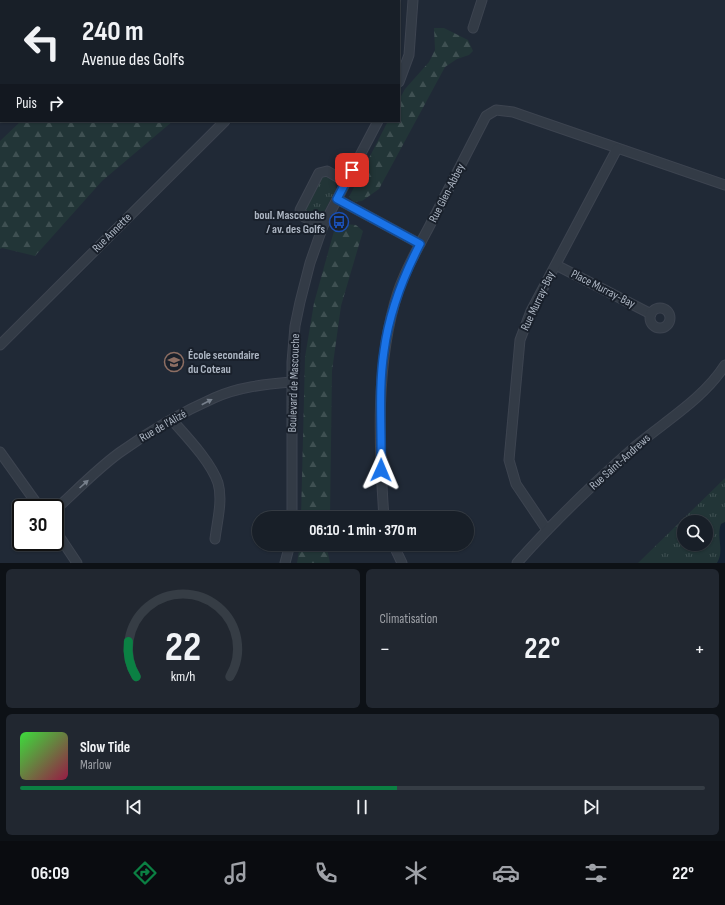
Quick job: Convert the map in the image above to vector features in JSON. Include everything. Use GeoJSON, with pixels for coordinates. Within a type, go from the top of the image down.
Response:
{"type":"FeatureCollection","features":[{"type":"Feature","properties":{"kind":"street"},"geometry":{"type":"LineString","coordinates":[[400,79],[409,55],[413,0]]}},
{"type":"Feature","properties":{"kind":"street"},"geometry":{"type":"LineString","coordinates":[[473,28],[482,0]]}},
{"type":"Feature","properties":{"kind":"street","name":"Rue Glen-Abbey"},"geometry":{"type":"LineString","coordinates":[[384,511],[381,470],[381,385],[384,350],[398,292],[420,244],[486,116],[496,110],[513,112],[725,185]]}},
{"type":"Feature","properties":{"kind":"street","name":"Rue Annette"},"geometry":{"type":"LineString","coordinates":[[0,345],[223,122]]}},
{"type":"Feature","properties":{"kind":"street","name":"Boulevard de Mascouche"},"geometry":{"type":"LineString","coordinates":[[292,511],[291,382],[295,326],[310,263],[323,226],[377,122]]}},
{"type":"Feature","properties":{"kind":"street","name":"Rue Murray-Bay"},"geometry":{"type":"LineString","coordinates":[[547,530],[516,484],[511,473],[509,460],[520,340],[531,311],[617,149]]}},
{"type":"Feature","properties":{"kind":"street"},"geometry":{"type":"LineString","coordinates":[[323,226],[304,217],[300,210],[319,173],[327,172],[346,182]]}},
{"type":"Feature","properties":{"kind":"street"},"geometry":{"type":"LineString","coordinates":[[337,199],[420,244]]}},
{"type":"Feature","properties":{"kind":"street","name":"Place Murray-Bay"},"geometry":{"type":"LineString","coordinates":[[556,265],[651,314]]}},
{"type":"Feature","properties":{"kind":"street","name":"Rue Saint-Andrews"},"geometry":{"type":"LineString","coordinates":[[517,563],[547,530],[637,445],[703,392],[725,365]]}},
{"type":"Feature","properties":{"kind":"street","name":"Rue de l'Alizé"},"geometry":{"type":"LineString","coordinates":[[64,502],[119,453],[140,438],[214,397],[263,384],[291,382]]}},
{"type":"Feature","properties":{"kind":"street"},"geometry":{"type":"LineString","coordinates":[[172,420],[209,465],[218,484],[219,506],[215,539]]}},
{"type":"Feature","properties":{"kind":"street"},"geometry":{"type":"LineString","coordinates":[[0,452],[34,499]]}},
{"type":"Feature","properties":{"kind":"street"},"geometry":{"type":"LineString","coordinates":[[64,543],[78,563]]}},
{"type":"Feature","properties":{"kind":"street"},"geometry":{"type":"LineString","coordinates":[[285,563],[288,551]]}},
{"type":"Feature","properties":{"kind":"street"},"geometry":{"type":"LineString","coordinates":[[396,551],[402,563]]}},
{"type":"Feature","properties":{"kind":"green space"},"geometry":{"type":"Polygon","coordinates":[[[434,28],[444,28],[468,40],[473,51],[469,55],[457,59],[445,67],[379,189],[362,201],[354,202],[349,197],[387,122],[400,122],[400,98],[405,89],[429,62],[435,50],[434,28]]]}},
{"type":"Feature","properties":{"kind":"green space"},"geometry":{"type":"Polygon","coordinates":[[[20,122],[172,122],[102,181],[35,256],[2,248],[0,249],[0,141],[20,122]]]}},
{"type":"Feature","properties":{"kind":"green space"},"geometry":{"type":"Polygon","coordinates":[[[325,175],[335,180],[336,189],[320,219],[309,216],[304,211],[321,177],[325,175]]]}},
{"type":"Feature","properties":{"kind":"green space"},"geometry":{"type":"Polygon","coordinates":[[[346,224],[356,225],[363,231],[341,306],[332,371],[330,511],[301,511],[305,357],[314,303],[334,231],[346,224]]]}},
{"type":"Feature","properties":{"kind":"green space"},"geometry":{"type":"Polygon","coordinates":[[[725,478],[725,563],[638,563],[677,525],[677,551],[713,551],[713,515],[687,515],[725,478]]]}},
{"type":"Feature","properties":{"kind":"green space"},"geometry":{"type":"Polygon","coordinates":[[[299,551],[327,551],[330,563],[297,563],[299,551]]]}},
{"type":"Feature","properties":{"kind":"water"},"geometry":{"type":"Polygon","coordinates":[[[725,522],[725,563],[717,563],[720,554],[719,534],[721,524],[725,522]]]}},
{"type":"Feature","properties":{"kind":"place","name":"boul. Mascouche / av. des Golfs"},"geometry":{"type":"Point","coordinates":[339,222]}},
{"type":"Feature","properties":{"kind":"place","name":"École secondaire du Coteau"},"geometry":{"type":"Point","coordinates":[174,362]}},
{"type":"Feature","properties":{"kind":"route"},"geometry":{"type":"LineString","coordinates":[[352,170],[337,199],[420,244],[398,292],[384,350],[381,385],[381,470]]}}]}
